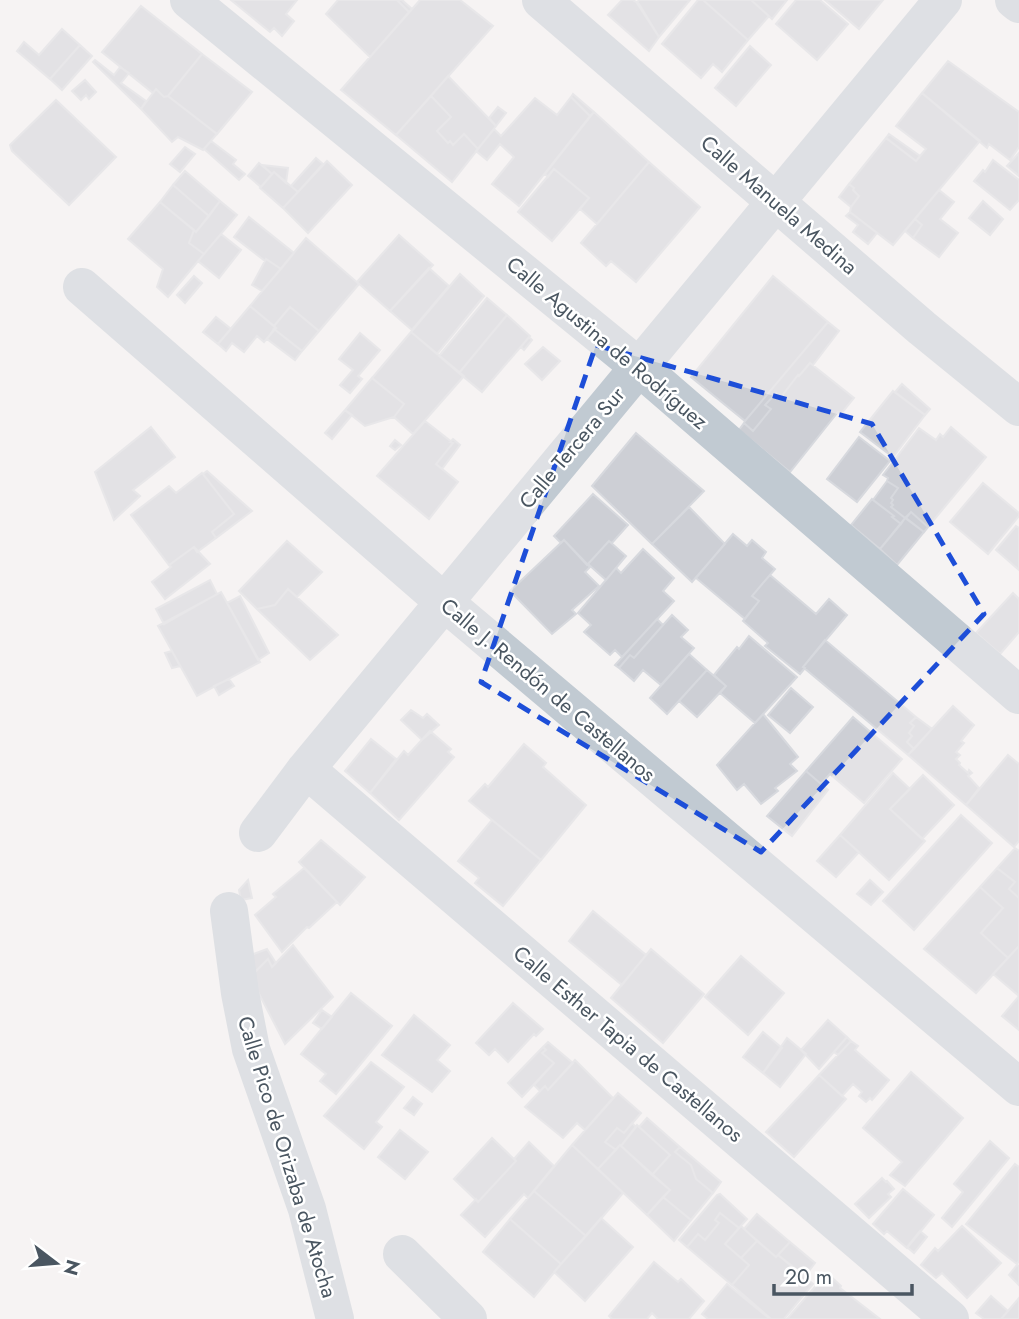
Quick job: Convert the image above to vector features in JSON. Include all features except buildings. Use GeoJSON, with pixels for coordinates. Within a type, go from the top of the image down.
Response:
{"type":"FeatureCollection","features":[{"type":"Feature","properties":{"kind":"street","name":"Calle Agustina de Rodríguez"},"geometry":{"type":"LineString","coordinates":[[189,0],[639,367],[1019,695]]}},
{"type":"Feature","properties":{"kind":"street","name":"Calle Manuela Medina"},"geometry":{"type":"LineString","coordinates":[[541,0],[922,328],[1019,407]]}},
{"type":"Feature","properties":{"kind":"street","name":"Calle Tercera Sur"},"geometry":{"type":"LineString","coordinates":[[258,833],[306,769],[943,0]]}},
{"type":"Feature","properties":{"kind":"street"},"geometry":{"type":"LineString","coordinates":[[1014,0],[1019,4]]}},
{"type":"Feature","properties":{"kind":"street","name":"Calle J. Rendón de Castellanos"},"geometry":{"type":"LineString","coordinates":[[82,287],[444,602],[1019,1087]]}},
{"type":"Feature","properties":{"kind":"street","name":"Calle Esther Tapia de Castellanos"},"geometry":{"type":"LineString","coordinates":[[306,769],[950,1319]]}},
{"type":"Feature","properties":{"kind":"street","name":"Calle Pico de Orizaba de Atocha"},"geometry":{"type":"LineString","coordinates":[[229,911],[251,1049],[307,1209],[335,1319]]}},
{"type":"Feature","properties":{"kind":"street"},"geometry":{"type":"LineString","coordinates":[[402,1254],[468,1319]]}},
{"type":"Feature","properties":{"kind":"highlighted area"},"geometry":{"type":"Polygon","coordinates":[[[596,345],[872,424],[984,614],[761,852],[481,682],[596,345]]]}}]}
